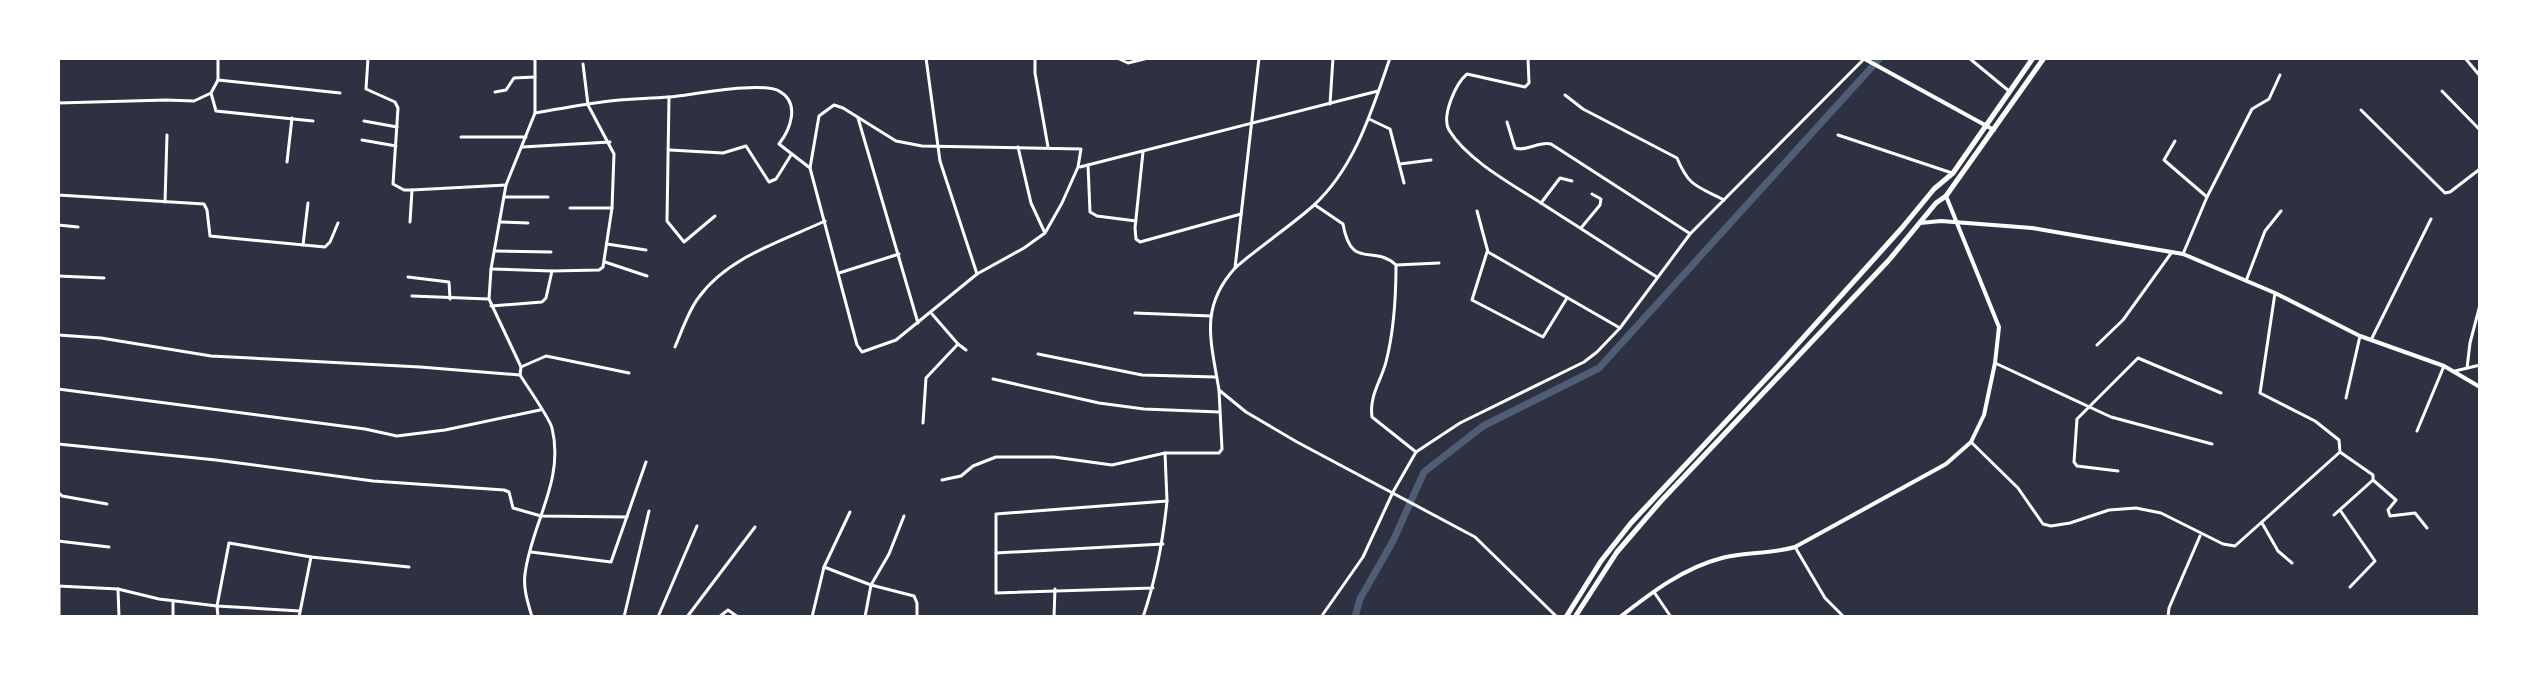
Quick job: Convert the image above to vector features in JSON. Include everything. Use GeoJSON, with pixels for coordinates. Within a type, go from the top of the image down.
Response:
{"type":"FeatureCollection","features":[{"type":"Feature","properties":{"kind":"highway"},"geometry":{"type":"LineString","coordinates":[[1566,617],[1588,580],[1631,523],[1893,239],[1934,189],[1953,173],[2033,58]]}},
{"type":"Feature","properties":{"kind":"highway"},"geometry":{"type":"LineString","coordinates":[[1575,617],[1611,560],[1661,501],[1946,196],[2044,58]]}},
{"type":"Feature","properties":{"kind":"main road"},"geometry":{"type":"LineString","coordinates":[[1865,59],[1994,130]]}},
{"type":"Feature","properties":{"kind":"main road"},"geometry":{"type":"LineString","coordinates":[[1620,617],[1654,592],[1697,567],[1724,558],[1795,547],[1946,464],[1971,442],[1984,415],[1999,327],[1946,196]]}},
{"type":"Feature","properties":{"kind":"main road"},"geometry":{"type":"LineString","coordinates":[[1920,223],[2032,228],[2183,254],[2275,293],[2360,336],[2444,366],[2480,387]]}},
{"type":"Feature","properties":{"kind":"street"},"geometry":{"type":"LineString","coordinates":[[58,103],[194,101],[211,93],[218,80],[218,58]]}},
{"type":"Feature","properties":{"kind":"street"},"geometry":{"type":"LineString","coordinates":[[368,58],[366,89],[395,102],[398,108],[393,184],[404,190],[506,185]]}},
{"type":"Feature","properties":{"kind":"street"},"geometry":{"type":"LineString","coordinates":[[526,58],[535,58],[535,113],[506,185],[491,269],[489,299],[521,367],[520,375],[552,425],[555,451],[551,492],[525,575],[532,617]]}},
{"type":"Feature","properties":{"kind":"street"},"geometry":{"type":"LineString","coordinates":[[926,58],[937,145],[977,274]]}},
{"type":"Feature","properties":{"kind":"street"},"geometry":{"type":"LineString","coordinates":[[1035,58],[1048,147]]}},
{"type":"Feature","properties":{"kind":"street"},"geometry":{"type":"LineString","coordinates":[[1117,58],[1128,63],[1148,58]]}},
{"type":"Feature","properties":{"kind":"street"},"geometry":{"type":"LineString","coordinates":[[1235,268],[1259,58]]}},
{"type":"Feature","properties":{"kind":"street"},"geometry":{"type":"LineString","coordinates":[[1330,104],[1333,58]]}},
{"type":"Feature","properties":{"kind":"street"},"geometry":{"type":"LineString","coordinates":[[942,480],[961,476],[973,466],[996,457],[1054,457],[1112,465],[1165,453],[1219,453],[1222,449],[1219,390],[1211,316],[1217,290],[1235,268],[1315,205],[1342,172],[1369,119],[1390,58]]}},
{"type":"Feature","properties":{"kind":"street"},"geometry":{"type":"LineString","coordinates":[[1528,58],[1529,83],[1525,87],[1467,74],[1463,77],[1451,98],[1447,121],[1449,130],[1480,163],[1658,278]]}},
{"type":"Feature","properties":{"kind":"street"},"geometry":{"type":"LineString","coordinates":[[1969,58],[2009,91]]}},
{"type":"Feature","properties":{"kind":"street"},"geometry":{"type":"LineString","coordinates":[[2465,58],[2480,76]]}},
{"type":"Feature","properties":{"kind":"street"},"geometry":{"type":"LineString","coordinates":[[1321,617],[1363,557],[1393,492],[1416,452],[1460,423],[1584,362],[1597,352],[1620,328],[1690,234],[1865,59]]}},
{"type":"Feature","properties":{"kind":"street"},"geometry":{"type":"LineString","coordinates":[[491,269],[599,270],[605,262],[612,208],[614,154],[588,105],[583,64]]}},
{"type":"Feature","properties":{"kind":"street"},"geometry":{"type":"LineString","coordinates":[[2183,254],[2207,197],[2252,109],[2269,99],[2280,75]]}},
{"type":"Feature","properties":{"kind":"street"},"geometry":{"type":"LineString","coordinates":[[495,92],[506,90],[514,78],[535,77]]}},
{"type":"Feature","properties":{"kind":"street"},"geometry":{"type":"LineString","coordinates":[[218,80],[340,93]]}},
{"type":"Feature","properties":{"kind":"street"},"geometry":{"type":"LineString","coordinates":[[535,113],[601,102],[732,89],[773,89],[782,92],[790,103],[792,115],[789,132],[779,144],[810,168]]}},
{"type":"Feature","properties":{"kind":"street"},"geometry":{"type":"LineString","coordinates":[[1078,167],[1378,91]]}},
{"type":"Feature","properties":{"kind":"street"},"geometry":{"type":"LineString","coordinates":[[2442,91],[2480,130]]}},
{"type":"Feature","properties":{"kind":"street"},"geometry":{"type":"LineString","coordinates":[[211,93],[216,111],[313,121]]}},
{"type":"Feature","properties":{"kind":"street"},"geometry":{"type":"LineString","coordinates":[[1565,95],[1583,109],[1677,158],[1681,171],[1690,182],[1724,200]]}},
{"type":"Feature","properties":{"kind":"street"},"geometry":{"type":"LineString","coordinates":[[669,97],[667,221],[684,242],[715,216]]}},
{"type":"Feature","properties":{"kind":"street"},"geometry":{"type":"LineString","coordinates":[[834,105],[858,118],[896,141],[1081,149],[1078,167],[1045,233],[977,274],[932,314],[896,340],[862,352],[857,345],[810,168],[819,116],[825,109],[834,105]]}},
{"type":"Feature","properties":{"kind":"street"},"geometry":{"type":"LineString","coordinates":[[2361,110],[2445,193],[2480,169]]}},
{"type":"Feature","properties":{"kind":"street"},"geometry":{"type":"LineString","coordinates":[[287,162],[292,118]]}},
{"type":"Feature","properties":{"kind":"street"},"geometry":{"type":"LineString","coordinates":[[858,118],[918,323]]}},
{"type":"Feature","properties":{"kind":"street"},"geometry":{"type":"LineString","coordinates":[[1369,119],[1390,129],[1404,183]]}},
{"type":"Feature","properties":{"kind":"street"},"geometry":{"type":"LineString","coordinates":[[364,121],[397,127]]}},
{"type":"Feature","properties":{"kind":"street"},"geometry":{"type":"LineString","coordinates":[[1507,122],[1515,148],[1551,144],[1690,234]]}},
{"type":"Feature","properties":{"kind":"street"},"geometry":{"type":"LineString","coordinates":[[165,202],[167,135]]}},
{"type":"Feature","properties":{"kind":"street"},"geometry":{"type":"LineString","coordinates":[[1838,135],[1953,173]]}},
{"type":"Feature","properties":{"kind":"street"},"geometry":{"type":"LineString","coordinates":[[461,137],[526,137]]}},
{"type":"Feature","properties":{"kind":"street"},"geometry":{"type":"LineString","coordinates":[[362,140],[396,146]]}},
{"type":"Feature","properties":{"kind":"street"},"geometry":{"type":"LineString","coordinates":[[2175,141],[2164,160],[2207,197]]}},
{"type":"Feature","properties":{"kind":"street"},"geometry":{"type":"LineString","coordinates":[[522,147],[610,142]]}},
{"type":"Feature","properties":{"kind":"street"},"geometry":{"type":"LineString","coordinates":[[670,150],[723,153],[746,146],[769,182],[776,179],[791,153]]}},
{"type":"Feature","properties":{"kind":"street"},"geometry":{"type":"LineString","coordinates":[[1018,147],[1031,203],[1045,233]]}},
{"type":"Feature","properties":{"kind":"street"},"geometry":{"type":"LineString","coordinates":[[1143,152],[1136,221],[1136,239],[1140,242],[1241,214]]}},
{"type":"Feature","properties":{"kind":"street"},"geometry":{"type":"LineString","coordinates":[[1400,164],[1431,160]]}},
{"type":"Feature","properties":{"kind":"street"},"geometry":{"type":"LineString","coordinates":[[1088,165],[1090,212],[1097,216],[1136,221]]}},
{"type":"Feature","properties":{"kind":"street"},"geometry":{"type":"LineString","coordinates":[[1541,203],[1560,178],[1572,181]]}},
{"type":"Feature","properties":{"kind":"street"},"geometry":{"type":"LineString","coordinates":[[410,222],[412,190]]}},
{"type":"Feature","properties":{"kind":"street"},"geometry":{"type":"LineString","coordinates":[[1581,228],[1600,205],[1601,199],[1592,194]]}},
{"type":"Feature","properties":{"kind":"street"},"geometry":{"type":"LineString","coordinates":[[58,195],[204,204],[210,236],[325,247],[338,223]]}},
{"type":"Feature","properties":{"kind":"street"},"geometry":{"type":"LineString","coordinates":[[504,197],[548,197]]}},
{"type":"Feature","properties":{"kind":"street"},"geometry":{"type":"LineString","coordinates":[[303,245],[308,203]]}},
{"type":"Feature","properties":{"kind":"street"},"geometry":{"type":"LineString","coordinates":[[1315,205],[1343,224],[1346,243],[1358,252],[1391,260],[1396,265],[1396,293],[1385,363],[1374,388],[1371,412],[1372,417],[1416,452]]}},
{"type":"Feature","properties":{"kind":"street"},"geometry":{"type":"LineString","coordinates":[[570,208],[612,208]]}},
{"type":"Feature","properties":{"kind":"street"},"geometry":{"type":"LineString","coordinates":[[1477,211],[1488,252],[1472,300],[1543,337],[1567,298]]}},
{"type":"Feature","properties":{"kind":"street"},"geometry":{"type":"LineString","coordinates":[[2246,281],[2265,231],[2281,211]]}},
{"type":"Feature","properties":{"kind":"street"},"geometry":{"type":"LineString","coordinates":[[2371,340],[2431,219]]}},
{"type":"Feature","properties":{"kind":"street"},"geometry":{"type":"LineString","coordinates":[[675,347],[698,298],[719,275],[739,261],[825,221]]}},
{"type":"Feature","properties":{"kind":"street"},"geometry":{"type":"LineString","coordinates":[[500,222],[528,223]]}},
{"type":"Feature","properties":{"kind":"street"},"geometry":{"type":"LineString","coordinates":[[58,225],[78,227]]}},
{"type":"Feature","properties":{"kind":"street"},"geometry":{"type":"LineString","coordinates":[[607,244],[646,250]]}},
{"type":"Feature","properties":{"kind":"street"},"geometry":{"type":"LineString","coordinates":[[494,251],[551,252]]}},
{"type":"Feature","properties":{"kind":"street"},"geometry":{"type":"LineString","coordinates":[[1488,252],[1620,328]]}},
{"type":"Feature","properties":{"kind":"street"},"geometry":{"type":"LineString","coordinates":[[2097,345],[2123,320],[2173,252]]}},
{"type":"Feature","properties":{"kind":"street"},"geometry":{"type":"LineString","coordinates":[[839,273],[899,254]]}},
{"type":"Feature","properties":{"kind":"street"},"geometry":{"type":"LineString","coordinates":[[605,262],[647,276]]}},
{"type":"Feature","properties":{"kind":"street"},"geometry":{"type":"LineString","coordinates":[[1396,265],[1439,263]]}},
{"type":"Feature","properties":{"kind":"street"},"geometry":{"type":"LineString","coordinates":[[491,306],[542,302],[546,298],[552,271]]}},
{"type":"Feature","properties":{"kind":"street"},"geometry":{"type":"LineString","coordinates":[[58,276],[104,278]]}},
{"type":"Feature","properties":{"kind":"street"},"geometry":{"type":"LineString","coordinates":[[408,277],[449,282],[450,299]]}},
{"type":"Feature","properties":{"kind":"street"},"geometry":{"type":"LineString","coordinates":[[2275,293],[2260,393],[2315,421],[2339,440],[2340,452]]}},
{"type":"Feature","properties":{"kind":"street"},"geometry":{"type":"LineString","coordinates":[[412,296],[489,299]]}},
{"type":"Feature","properties":{"kind":"street"},"geometry":{"type":"LineString","coordinates":[[2467,368],[2480,305]]}},
{"type":"Feature","properties":{"kind":"street"},"geometry":{"type":"LineString","coordinates":[[1135,313],[1211,316]]}},
{"type":"Feature","properties":{"kind":"street"},"geometry":{"type":"LineString","coordinates":[[932,314],[966,350]]}},
{"type":"Feature","properties":{"kind":"street"},"geometry":{"type":"LineString","coordinates":[[58,335],[101,338],[211,356],[520,375]]}},
{"type":"Feature","properties":{"kind":"street"},"geometry":{"type":"LineString","coordinates":[[2346,398],[2360,336]]}},
{"type":"Feature","properties":{"kind":"street"},"geometry":{"type":"LineString","coordinates":[[923,423],[926,378],[958,344]]}},
{"type":"Feature","properties":{"kind":"street"},"geometry":{"type":"LineString","coordinates":[[1038,354],[1142,375],[1217,377]]}},
{"type":"Feature","properties":{"kind":"street"},"geometry":{"type":"LineString","coordinates":[[521,367],[546,356],[629,373]]}},
{"type":"Feature","properties":{"kind":"street"},"geometry":{"type":"LineString","coordinates":[[2118,471],[2077,466],[2074,462],[2077,419],[2138,358],[2221,393]]}},
{"type":"Feature","properties":{"kind":"street"},"geometry":{"type":"LineString","coordinates":[[1995,363],[2111,417],[2212,444]]}},
{"type":"Feature","properties":{"kind":"street"},"geometry":{"type":"LineString","coordinates":[[2455,371],[2480,365]]}},
{"type":"Feature","properties":{"kind":"street"},"geometry":{"type":"LineString","coordinates":[[2417,431],[2444,366]]}},
{"type":"Feature","properties":{"kind":"street"},"geometry":{"type":"LineString","coordinates":[[993,379],[1099,403],[1144,409],[1219,412]]}},
{"type":"Feature","properties":{"kind":"street"},"geometry":{"type":"LineString","coordinates":[[58,389],[365,429],[397,436],[445,430],[541,410]]}},
{"type":"Feature","properties":{"kind":"street"},"geometry":{"type":"LineString","coordinates":[[1219,390],[1258,419],[1475,537],[1557,617]]}},
{"type":"Feature","properties":{"kind":"street"},"geometry":{"type":"LineString","coordinates":[[1971,442],[2018,488],[2043,524],[2061,525],[2109,510],[2136,508],[2161,513],[2223,544],[2235,546],[2340,452]]}},
{"type":"Feature","properties":{"kind":"street"},"geometry":{"type":"LineString","coordinates":[[58,444],[216,460],[373,481],[504,490],[509,492],[513,508],[541,516],[627,517]]}},
{"type":"Feature","properties":{"kind":"street"},"geometry":{"type":"LineString","coordinates":[[2340,452],[2373,475],[2373,480],[2396,500],[2388,510],[2390,516],[2415,513],[2427,528]]}},
{"type":"Feature","properties":{"kind":"street"},"geometry":{"type":"LineString","coordinates":[[1143,617],[1163,544],[1167,501],[1165,453]]}},
{"type":"Feature","properties":{"kind":"street"},"geometry":{"type":"LineString","coordinates":[[531,552],[611,562],[646,462]]}},
{"type":"Feature","properties":{"kind":"street"},"geometry":{"type":"LineString","coordinates":[[2334,515],[2373,480]]}},
{"type":"Feature","properties":{"kind":"street"},"geometry":{"type":"LineString","coordinates":[[58,492],[62,496],[107,504]]}},
{"type":"Feature","properties":{"kind":"street"},"geometry":{"type":"LineString","coordinates":[[1153,588],[996,593],[995,518],[1000,512],[1167,501]]}},
{"type":"Feature","properties":{"kind":"street"},"geometry":{"type":"LineString","coordinates":[[2340,510],[2375,561],[2350,587]]}},
{"type":"Feature","properties":{"kind":"street"},"geometry":{"type":"LineString","coordinates":[[624,617],[649,511]]}},
{"type":"Feature","properties":{"kind":"street"},"geometry":{"type":"LineString","coordinates":[[812,617],[824,567],[850,512]]}},
{"type":"Feature","properties":{"kind":"street"},"geometry":{"type":"LineString","coordinates":[[865,617],[871,585],[889,554],[904,516]]}},
{"type":"Feature","properties":{"kind":"street"},"geometry":{"type":"LineString","coordinates":[[2262,523],[2278,551],[2292,563]]}},
{"type":"Feature","properties":{"kind":"street"},"geometry":{"type":"LineString","coordinates":[[658,617],[697,526]]}},
{"type":"Feature","properties":{"kind":"street"},"geometry":{"type":"LineString","coordinates":[[687,617],[755,527]]}},
{"type":"Feature","properties":{"kind":"street"},"geometry":{"type":"LineString","coordinates":[[2168,617],[2201,534]]}},
{"type":"Feature","properties":{"kind":"street"},"geometry":{"type":"LineString","coordinates":[[58,541],[109,547]]}},
{"type":"Feature","properties":{"kind":"street"},"geometry":{"type":"LineString","coordinates":[[218,617],[217,606],[229,543],[311,557],[409,567]]}},
{"type":"Feature","properties":{"kind":"street"},"geometry":{"type":"LineString","coordinates":[[996,553],[1163,544]]}},
{"type":"Feature","properties":{"kind":"street"},"geometry":{"type":"LineString","coordinates":[[1795,547],[1825,598],[1844,617]]}},
{"type":"Feature","properties":{"kind":"street"},"geometry":{"type":"LineString","coordinates":[[59,617],[58,586],[118,589],[173,601],[300,614],[311,557]]}},
{"type":"Feature","properties":{"kind":"street"},"geometry":{"type":"LineString","coordinates":[[824,567],[871,585],[914,596],[917,617]]}},
{"type":"Feature","properties":{"kind":"street"},"geometry":{"type":"LineString","coordinates":[[118,589],[119,617]]}},
{"type":"Feature","properties":{"kind":"street"},"geometry":{"type":"LineString","coordinates":[[1054,617],[1055,589]]}},
{"type":"Feature","properties":{"kind":"street"},"geometry":{"type":"LineString","coordinates":[[1654,592],[1671,617]]}},
{"type":"Feature","properties":{"kind":"street"},"geometry":{"type":"LineString","coordinates":[[173,601],[173,617]]}},
{"type":"Feature","properties":{"kind":"street"},"geometry":{"type":"LineString","coordinates":[[719,617],[728,610],[738,617]]}},
{"type":"Feature","properties":{"kind":"waterway"},"geometry":{"type":"LineString","coordinates":[[1355,617],[1360,599],[1393,541],[1424,472],[1483,426],[1599,368],[1880,58]]}}]}
